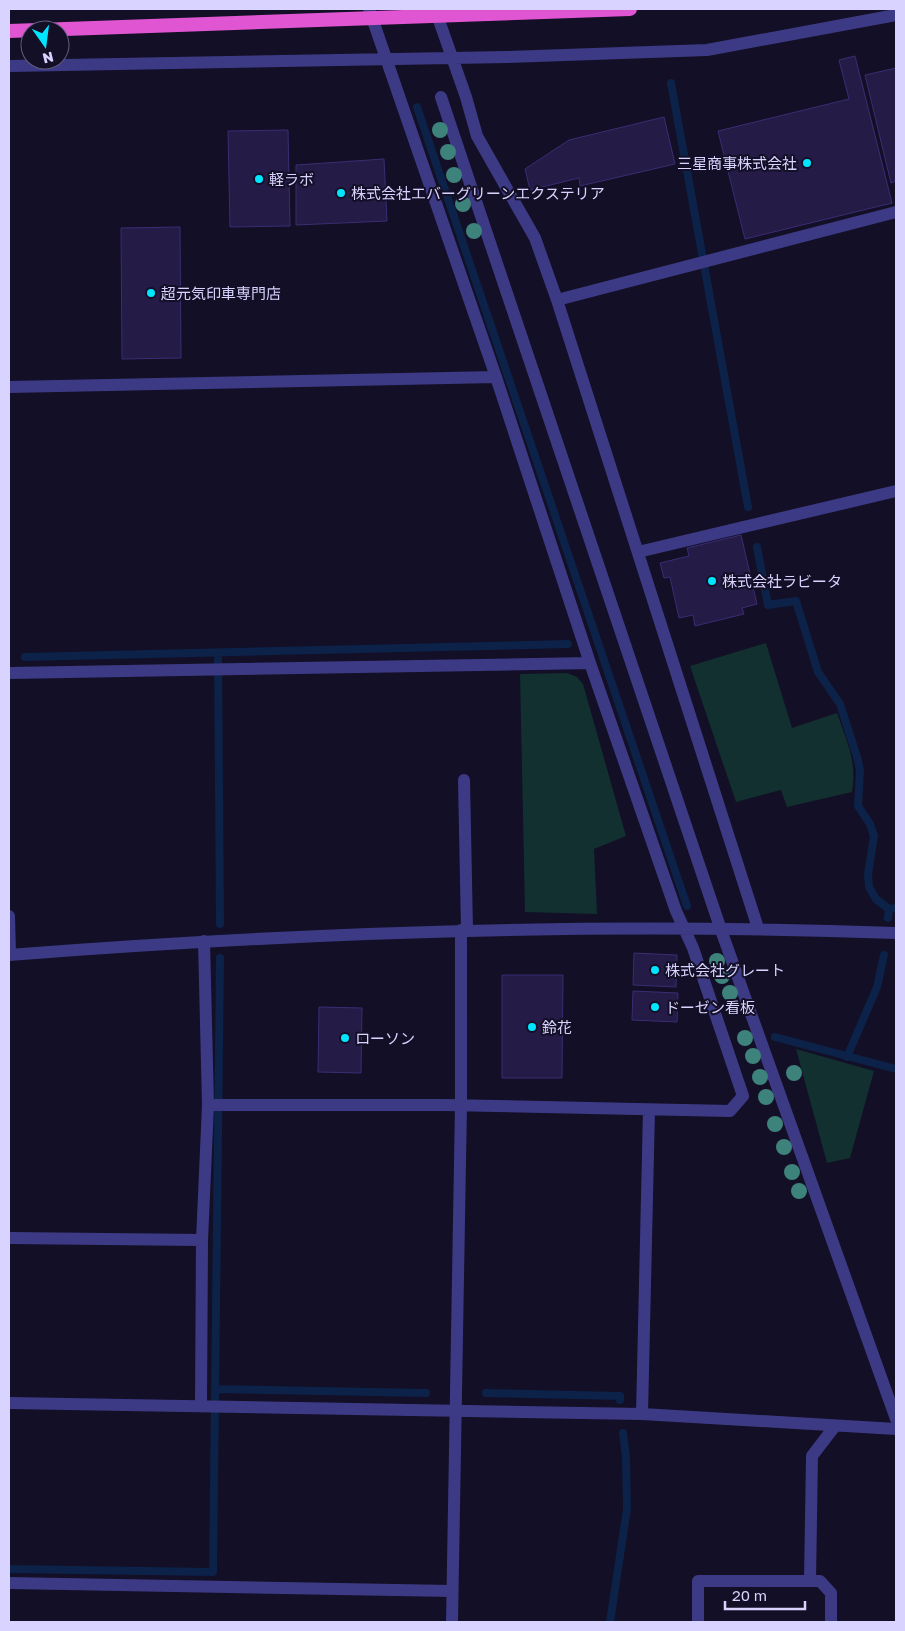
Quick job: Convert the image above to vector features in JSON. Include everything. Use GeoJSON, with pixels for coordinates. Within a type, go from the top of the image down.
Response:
{"type":"FeatureCollection","features":[{"type":"Feature","properties":{"kind":"highway"},"geometry":{"type":"LineString","coordinates":[[9,31],[630,9]]}},
{"type":"Feature","properties":{"kind":"street"},"geometry":{"type":"LineString","coordinates":[[215,1105],[461,1106],[730,1111],[742,1096],[694,948],[685,930],[590,663],[496,377],[369,9]]}},
{"type":"Feature","properties":{"kind":"street"},"geometry":{"type":"LineString","coordinates":[[435,9],[466,97],[477,136],[535,238],[557,300],[758,928]]}},
{"type":"Feature","properties":{"kind":"street"},"geometry":{"type":"LineString","coordinates":[[9,66],[452,58],[707,50],[896,15]]}},
{"type":"Feature","properties":{"kind":"street"},"geometry":{"type":"LineString","coordinates":[[441,97],[721,930],[896,1419]]}},
{"type":"Feature","properties":{"kind":"street"},"geometry":{"type":"LineString","coordinates":[[557,300],[896,212]]}},
{"type":"Feature","properties":{"kind":"street"},"geometry":{"type":"LineString","coordinates":[[9,387],[496,377]]}},
{"type":"Feature","properties":{"kind":"street"},"geometry":{"type":"LineString","coordinates":[[638,552],[896,492]]}},
{"type":"Feature","properties":{"kind":"street"},"geometry":{"type":"LineString","coordinates":[[9,673],[590,663]]}},
{"type":"Feature","properties":{"kind":"street"},"geometry":{"type":"LineString","coordinates":[[452,1622],[464,930],[464,780]]}},
{"type":"Feature","properties":{"kind":"street"},"geometry":{"type":"LineString","coordinates":[[9,916],[9,955],[204,941],[464,930],[721,930],[758,928],[896,933]]}},
{"type":"Feature","properties":{"kind":"street"},"geometry":{"type":"LineString","coordinates":[[204,941],[215,1105],[202,1240],[211,1405]]}},
{"type":"Feature","properties":{"kind":"street"},"geometry":{"type":"LineString","coordinates":[[642,1414],[649,1110]]}},
{"type":"Feature","properties":{"kind":"street"},"geometry":{"type":"LineString","coordinates":[[9,1238],[202,1240]]}},
{"type":"Feature","properties":{"kind":"street"},"geometry":{"type":"LineString","coordinates":[[9,1403],[211,1405],[642,1414],[896,1430]]}},
{"type":"Feature","properties":{"kind":"street"},"geometry":{"type":"LineString","coordinates":[[810,1581],[812,1456],[834,1426]]}},
{"type":"Feature","properties":{"kind":"street"},"geometry":{"type":"LineString","coordinates":[[698,1622],[698,1581],[820,1581],[831,1593],[831,1622]]}},
{"type":"Feature","properties":{"kind":"street"},"geometry":{"type":"LineString","coordinates":[[9,1583],[452,1590]]}},
{"type":"Feature","properties":{"kind":"green space"},"geometry":{"type":"Polygon","coordinates":[[[766,643],[792,728],[837,713],[852,761],[852,792],[787,807],[781,790],[736,802],[690,666],[766,643]]]}},
{"type":"Feature","properties":{"kind":"green space"},"geometry":{"type":"Polygon","coordinates":[[[567,673],[577,677],[583,684],[626,836],[594,849],[597,914],[525,912],[520,674],[567,673]]]}},
{"type":"Feature","properties":{"kind":"green space"},"geometry":{"type":"Polygon","coordinates":[[[796,1049],[874,1071],[850,1158],[827,1163],[796,1049]]]}},
{"type":"Feature","properties":{"kind":"building"},"geometry":{"type":"Polygon","coordinates":[[[855,56],[892,203],[745,239],[718,131],[849,99],[839,60],[855,56]]]}},
{"type":"Feature","properties":{"kind":"building"},"geometry":{"type":"Polygon","coordinates":[[[896,68],[896,181],[891,183],[865,75],[896,68]]]}},
{"type":"Feature","properties":{"kind":"building"},"geometry":{"type":"Polygon","coordinates":[[[664,117],[675,164],[580,186],[579,178],[530,190],[525,169],[569,140],[664,117]]]}},
{"type":"Feature","properties":{"kind":"building"},"geometry":{"type":"Polygon","coordinates":[[[288,130],[290,226],[230,227],[228,131],[288,130]]]}},
{"type":"Feature","properties":{"kind":"building"},"geometry":{"type":"Polygon","coordinates":[[[384,159],[387,221],[296,225],[296,165],[384,159]]]}},
{"type":"Feature","properties":{"kind":"building"},"geometry":{"type":"Polygon","coordinates":[[[180,227],[181,358],[122,359],[121,228],[180,227]]]}},
{"type":"Feature","properties":{"kind":"building"},"geometry":{"type":"Polygon","coordinates":[[[741,535],[757,604],[742,608],[744,614],[695,626],[693,615],[679,618],[670,577],[664,578],[660,563],[689,556],[687,548],[741,535]]]}},
{"type":"Feature","properties":{"kind":"building"},"geometry":{"type":"Polygon","coordinates":[[[634,953],[677,955],[676,987],[633,985],[634,953]]]}},
{"type":"Feature","properties":{"kind":"building"},"geometry":{"type":"Polygon","coordinates":[[[502,975],[563,975],[562,1078],[502,1078],[502,975]]]}},
{"type":"Feature","properties":{"kind":"building"},"geometry":{"type":"Polygon","coordinates":[[[633,991],[678,993],[677,1022],[632,1020],[633,991]]]}},
{"type":"Feature","properties":{"kind":"building"},"geometry":{"type":"Polygon","coordinates":[[[319,1007],[362,1008],[361,1073],[318,1072],[319,1007]]]}},
{"type":"Feature","properties":{"kind":"waterway"},"geometry":{"type":"LineString","coordinates":[[671,83],[748,507]]}},
{"type":"Feature","properties":{"kind":"waterway"},"geometry":{"type":"LineString","coordinates":[[417,107],[687,906]]}},
{"type":"Feature","properties":{"kind":"waterway"},"geometry":{"type":"LineString","coordinates":[[757,547],[768,605],[796,601],[818,672],[840,704],[860,770],[858,806],[870,824],[874,836],[868,874],[869,887],[876,899],[889,909]]}},
{"type":"Feature","properties":{"kind":"waterway"},"geometry":{"type":"LineString","coordinates":[[25,657],[568,644]]}},
{"type":"Feature","properties":{"kind":"waterway"},"geometry":{"type":"LineString","coordinates":[[218,653],[220,924]]}},
{"type":"Feature","properties":{"kind":"waterway"},"geometry":{"type":"LineString","coordinates":[[888,918],[889,909],[896,908]]}},
{"type":"Feature","properties":{"kind":"waterway"},"geometry":{"type":"LineString","coordinates":[[847,1057],[877,987],[884,955]]}},
{"type":"Feature","properties":{"kind":"waterway"},"geometry":{"type":"LineString","coordinates":[[9,1569],[213,1572],[220,958]]}},
{"type":"Feature","properties":{"kind":"waterway"},"geometry":{"type":"LineString","coordinates":[[775,1037],[896,1069]]}},
{"type":"Feature","properties":{"kind":"waterway"},"geometry":{"type":"LineString","coordinates":[[216,1389],[426,1393]]}},
{"type":"Feature","properties":{"kind":"waterway"},"geometry":{"type":"LineString","coordinates":[[486,1393],[620,1396],[620,1400]]}},
{"type":"Feature","properties":{"kind":"waterway"},"geometry":{"type":"LineString","coordinates":[[610,1622],[627,1509],[626,1458],[623,1433]]}},
{"type":"Feature","properties":{"kind":"place","name":"三星商事株式会社"},"geometry":{"type":"Point","coordinates":[807,163]}},
{"type":"Feature","properties":{"kind":"place","name":"軽ラボ"},"geometry":{"type":"Point","coordinates":[259,179]}},
{"type":"Feature","properties":{"kind":"place","name":"株式会社エバーグリーンエクステリア"},"geometry":{"type":"Point","coordinates":[341,193]}},
{"type":"Feature","properties":{"kind":"place","name":"超元気印車専門店"},"geometry":{"type":"Point","coordinates":[151,293]}},
{"type":"Feature","properties":{"kind":"place","name":"株式会社ラビータ"},"geometry":{"type":"Point","coordinates":[712,581]}},
{"type":"Feature","properties":{"kind":"place","name":"株式会社グレート"},"geometry":{"type":"Point","coordinates":[655,970]}},
{"type":"Feature","properties":{"kind":"place","name":"ドーゼン看板"},"geometry":{"type":"Point","coordinates":[655,1007]}},
{"type":"Feature","properties":{"kind":"place","name":"鈴花"},"geometry":{"type":"Point","coordinates":[532,1027]}},
{"type":"Feature","properties":{"kind":"place","name":"ローソン"},"geometry":{"type":"Point","coordinates":[345,1038]}}]}
